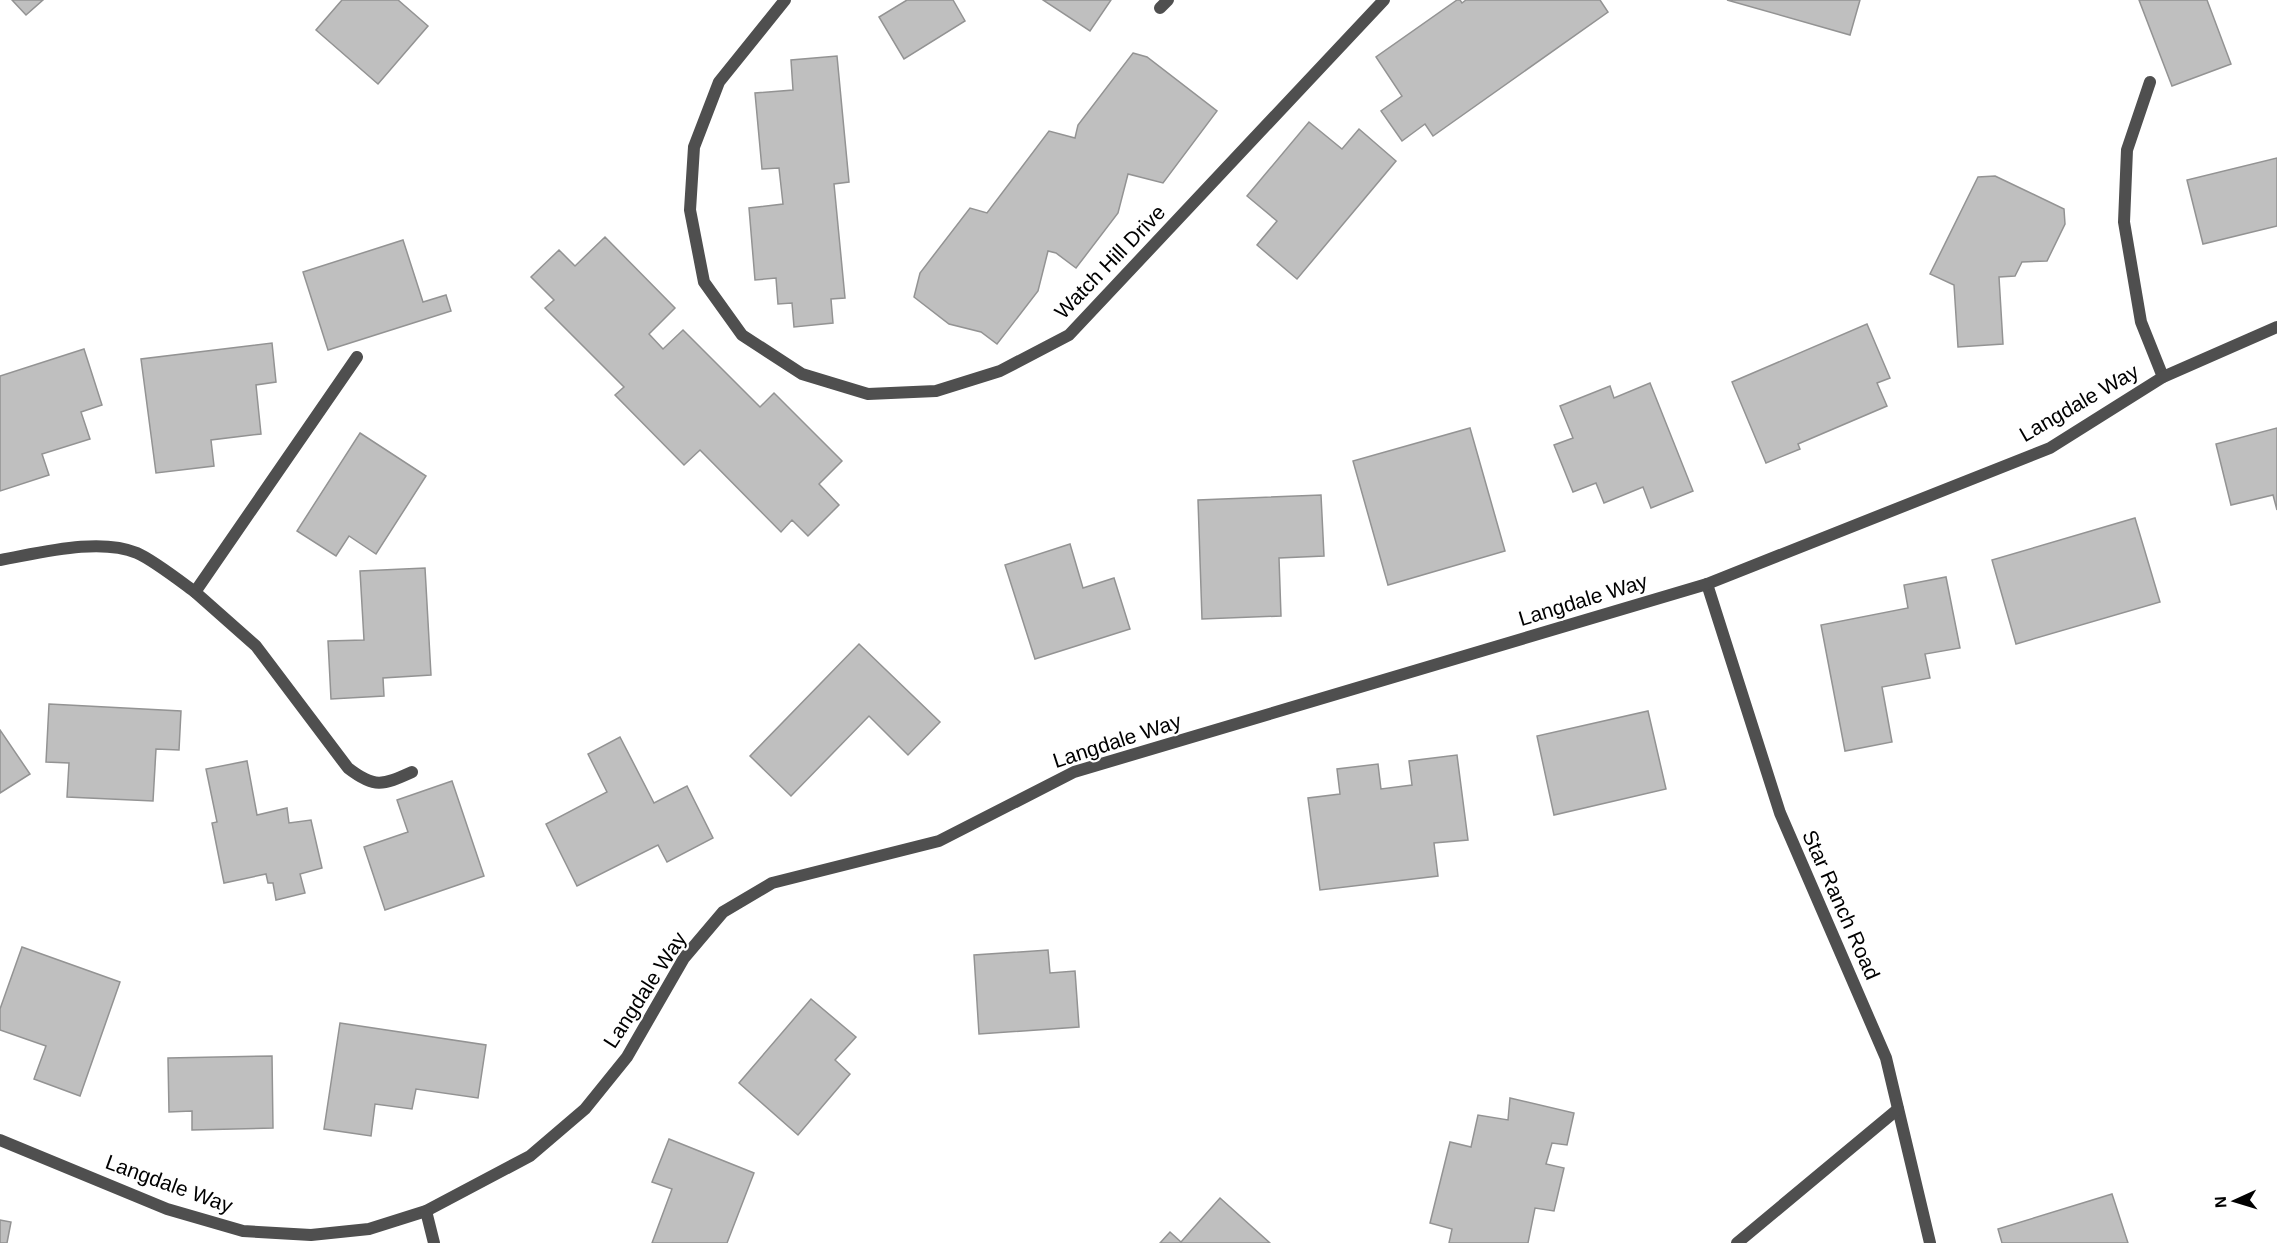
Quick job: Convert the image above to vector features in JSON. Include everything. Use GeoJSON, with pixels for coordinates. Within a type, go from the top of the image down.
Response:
{"type":"FeatureCollection","features":[{"type":"Feature","properties":{"kind":"street","name":"Watch Hill Drive"},"geometry":{"type":"LineString","coordinates":[[785,0],[719,82],[694,147],[690,210],[704,282],[742,335],[802,374],[868,394],[936,391],[1000,371],[1069,335],[1384,0]]}},
{"type":"Feature","properties":{"kind":"street"},"geometry":{"type":"LineString","coordinates":[[2150,82],[2127,150],[2124,222],[2141,322],[2163,377]]}},
{"type":"Feature","properties":{"kind":"street","name":"Langdale Way"},"geometry":{"type":"LineString","coordinates":[[0,1140],[167,1209],[243,1231],[312,1235],[369,1229],[426,1211],[530,1156],[585,1109],[627,1057],[684,957],[723,912],[772,883],[939,841],[1074,772],[1707,584],[2050,448],[2163,377],[2277,327]]}},
{"type":"Feature","properties":{"kind":"street"},"geometry":{"type":"LineString","coordinates":[[195,592],[357,357]]}},
{"type":"Feature","properties":{"kind":"street"},"geometry":{"type":"LineString","coordinates":[[0,560],[56,549],[102,546],[137,553],[195,592],[256,646],[348,768],[363,780],[385,784],[412,772]]}},
{"type":"Feature","properties":{"kind":"street","name":"Star Ranch Road"},"geometry":{"type":"LineString","coordinates":[[1707,584],[1780,813],[1886,1058],[1930,1243]]}},
{"type":"Feature","properties":{"kind":"street"},"geometry":{"type":"LineString","coordinates":[[1737,1243],[1898,1109]]}},
{"type":"Feature","properties":{"kind":"street"},"geometry":{"type":"LineString","coordinates":[[426,1211],[434,1243]]}},
{"type":"Feature","properties":{"kind":"building"},"geometry":{"type":"Polygon","coordinates":[[[12,0],[43,0],[26,15],[12,0]]]}},
{"type":"Feature","properties":{"kind":"building"},"geometry":{"type":"Polygon","coordinates":[[[342,0],[398,0],[428,26],[378,84],[316,30],[342,0]]]}},
{"type":"Feature","properties":{"kind":"building"},"geometry":{"type":"Polygon","coordinates":[[[907,0],[953,0],[965,21],[904,59],[879,17],[907,0]]]}},
{"type":"Feature","properties":{"kind":"building"},"geometry":{"type":"Polygon","coordinates":[[[1043,0],[1111,0],[1090,31],[1043,0]]]}},
{"type":"Feature","properties":{"kind":"building"},"geometry":{"type":"Polygon","coordinates":[[[1457,0],[1462,3],[1466,0],[1600,0],[1608,12],[1433,136],[1425,124],[1402,141],[1381,111],[1402,96],[1376,57],[1457,0]]]}},
{"type":"Feature","properties":{"kind":"building"},"geometry":{"type":"Polygon","coordinates":[[[1727,0],[1860,0],[1850,35],[1727,0]]]}},
{"type":"Feature","properties":{"kind":"building"},"geometry":{"type":"Polygon","coordinates":[[[2139,0],[2207,0],[2231,64],[2172,86],[2139,0]]]}},
{"type":"Feature","properties":{"kind":"building"},"geometry":{"type":"Polygon","coordinates":[[[1133,53],[1147,57],[1217,111],[1163,183],[1128,174],[1118,213],[1076,268],[1056,253],[1048,251],[1038,291],[997,344],[981,332],[949,324],[914,297],[920,273],[970,208],[987,213],[1049,131],[1075,138],[1078,125],[1133,53]]]}},
{"type":"Feature","properties":{"kind":"building"},"geometry":{"type":"Polygon","coordinates":[[[837,56],[849,182],[834,184],[845,298],[831,299],[833,323],[794,327],[792,303],[778,304],[776,278],[755,280],[749,208],[783,204],[779,168],[762,169],[755,93],[793,90],[791,60],[837,56]]]}},
{"type":"Feature","properties":{"kind":"building"},"geometry":{"type":"Polygon","coordinates":[[[1309,122],[1342,149],[1359,129],[1396,161],[1297,279],[1257,245],[1277,221],[1247,196],[1309,122]]]}},
{"type":"Feature","properties":{"kind":"building"},"geometry":{"type":"Polygon","coordinates":[[[2277,158],[2277,226],[2203,244],[2187,180],[2277,158]]]}},
{"type":"Feature","properties":{"kind":"building"},"geometry":{"type":"Polygon","coordinates":[[[1995,176],[2064,209],[2065,224],[2047,261],[2022,262],[2015,276],[1999,277],[2003,344],[1958,347],[1954,285],[1930,274],[1978,177],[1995,176]]]}},
{"type":"Feature","properties":{"kind":"building"},"geometry":{"type":"Polygon","coordinates":[[[605,237],[675,308],[649,334],[663,349],[683,330],[760,407],[774,393],[842,461],[819,484],[839,505],[808,536],[792,520],[781,532],[700,450],[684,465],[615,395],[624,387],[545,308],[554,300],[531,277],[559,250],[575,266],[605,237]]]}},
{"type":"Feature","properties":{"kind":"building"},"geometry":{"type":"Polygon","coordinates":[[[403,240],[423,302],[446,295],[451,311],[328,350],[303,272],[403,240]]]}},
{"type":"Feature","properties":{"kind":"building"},"geometry":{"type":"Polygon","coordinates":[[[1867,324],[1890,378],[1877,383],[1887,406],[1798,444],[1800,449],[1766,463],[1732,382],[1867,324]]]}},
{"type":"Feature","properties":{"kind":"building"},"geometry":{"type":"Polygon","coordinates":[[[272,343],[276,382],[256,385],[261,434],[211,440],[214,466],[156,473],[141,359],[272,343]]]}},
{"type":"Feature","properties":{"kind":"building"},"geometry":{"type":"Polygon","coordinates":[[[84,349],[102,405],[81,412],[90,439],[42,454],[49,475],[0,491],[0,376],[84,349]]]}},
{"type":"Feature","properties":{"kind":"building"},"geometry":{"type":"Polygon","coordinates":[[[1650,383],[1693,491],[1651,508],[1643,487],[1604,503],[1596,483],[1573,492],[1554,445],[1573,438],[1560,406],[1610,386],[1614,398],[1650,383]]]}},
{"type":"Feature","properties":{"kind":"building"},"geometry":{"type":"Polygon","coordinates":[[[1470,428],[1505,551],[1388,585],[1353,461],[1470,428]]]}},
{"type":"Feature","properties":{"kind":"building"},"geometry":{"type":"Polygon","coordinates":[[[2277,428],[2277,510],[2273,495],[2231,505],[2216,444],[2277,428]]]}},
{"type":"Feature","properties":{"kind":"building"},"geometry":{"type":"Polygon","coordinates":[[[360,433],[426,476],[376,554],[349,536],[336,556],[297,531],[360,433]]]}},
{"type":"Feature","properties":{"kind":"building"},"geometry":{"type":"Polygon","coordinates":[[[1321,495],[1324,556],[1279,558],[1281,616],[1202,619],[1198,500],[1321,495]]]}},
{"type":"Feature","properties":{"kind":"building"},"geometry":{"type":"Polygon","coordinates":[[[2135,518],[2160,602],[2016,644],[1992,560],[2135,518]]]}},
{"type":"Feature","properties":{"kind":"building"},"geometry":{"type":"Polygon","coordinates":[[[1070,544],[1083,588],[1114,578],[1130,629],[1035,659],[1005,565],[1070,544]]]}},
{"type":"Feature","properties":{"kind":"building"},"geometry":{"type":"Polygon","coordinates":[[[425,568],[431,675],[383,678],[384,696],[331,699],[328,641],[364,640],[360,571],[425,568]]]}},
{"type":"Feature","properties":{"kind":"building"},"geometry":{"type":"Polygon","coordinates":[[[1946,577],[1960,648],[1925,654],[1930,678],[1882,687],[1892,742],[1845,751],[1821,625],[1908,608],[1904,585],[1946,577]]]}},
{"type":"Feature","properties":{"kind":"building"},"geometry":{"type":"Polygon","coordinates":[[[859,644],[940,722],[908,755],[869,716],[791,796],[750,756],[859,644]]]}},
{"type":"Feature","properties":{"kind":"building"},"geometry":{"type":"Polygon","coordinates":[[[49,704],[181,711],[179,750],[156,749],[153,801],[67,797],[69,763],[46,762],[49,704]]]}},
{"type":"Feature","properties":{"kind":"building"},"geometry":{"type":"Polygon","coordinates":[[[1648,711],[1666,789],[1554,815],[1537,736],[1648,711]]]}},
{"type":"Feature","properties":{"kind":"building"},"geometry":{"type":"Polygon","coordinates":[[[0,730],[30,774],[0,793],[0,730]]]}},
{"type":"Feature","properties":{"kind":"building"},"geometry":{"type":"Polygon","coordinates":[[[620,737],[654,803],[687,786],[713,838],[667,862],[658,845],[577,886],[546,824],[607,792],[588,754],[620,737]]]}},
{"type":"Feature","properties":{"kind":"building"},"geometry":{"type":"Polygon","coordinates":[[[1457,755],[1468,840],[1434,843],[1438,876],[1320,890],[1308,798],[1340,794],[1337,769],[1378,764],[1381,789],[1412,785],[1409,761],[1457,755]]]}},
{"type":"Feature","properties":{"kind":"building"},"geometry":{"type":"Polygon","coordinates":[[[247,761],[257,815],[287,808],[289,823],[311,820],[322,868],[300,874],[305,893],[276,900],[273,883],[268,883],[266,874],[224,883],[212,823],[217,822],[206,769],[247,761]]]}},
{"type":"Feature","properties":{"kind":"building"},"geometry":{"type":"Polygon","coordinates":[[[452,781],[484,876],[385,910],[364,847],[408,832],[397,800],[452,781]]]}},
{"type":"Feature","properties":{"kind":"building"},"geometry":{"type":"Polygon","coordinates":[[[22,947],[120,982],[80,1096],[34,1079],[46,1046],[0,1030],[0,1009],[22,947]]]}},
{"type":"Feature","properties":{"kind":"building"},"geometry":{"type":"Polygon","coordinates":[[[1048,950],[1050,973],[1075,971],[1079,1027],[979,1034],[974,955],[1048,950]]]}},
{"type":"Feature","properties":{"kind":"building"},"geometry":{"type":"Polygon","coordinates":[[[811,999],[856,1037],[835,1060],[850,1074],[798,1135],[739,1083],[811,999]]]}},
{"type":"Feature","properties":{"kind":"building"},"geometry":{"type":"Polygon","coordinates":[[[340,1023],[486,1045],[478,1098],[416,1089],[412,1109],[375,1104],[371,1136],[324,1129],[340,1023]]]}},
{"type":"Feature","properties":{"kind":"building"},"geometry":{"type":"Polygon","coordinates":[[[272,1056],[273,1128],[192,1130],[192,1111],[169,1112],[168,1058],[272,1056]]]}},
{"type":"Feature","properties":{"kind":"building"},"geometry":{"type":"Polygon","coordinates":[[[1510,1098],[1574,1113],[1567,1145],[1552,1143],[1546,1164],[1564,1168],[1554,1211],[1535,1208],[1528,1243],[1449,1243],[1452,1229],[1430,1223],[1450,1142],[1471,1147],[1478,1115],[1508,1120],[1510,1098]]]}},
{"type":"Feature","properties":{"kind":"building"},"geometry":{"type":"Polygon","coordinates":[[[669,1139],[754,1173],[727,1243],[652,1243],[672,1189],[652,1182],[669,1139]]]}},
{"type":"Feature","properties":{"kind":"building"},"geometry":{"type":"Polygon","coordinates":[[[2112,1194],[2128,1243],[2002,1243],[1998,1229],[2112,1194]]]}},
{"type":"Feature","properties":{"kind":"building"},"geometry":{"type":"Polygon","coordinates":[[[1220,1198],[1270,1243],[1160,1243],[1170,1232],[1181,1242],[1220,1198]]]}},
{"type":"Feature","properties":{"kind":"building"},"geometry":{"type":"Polygon","coordinates":[[[0,1220],[11,1222],[7,1243],[0,1243],[0,1220]]]}}]}
